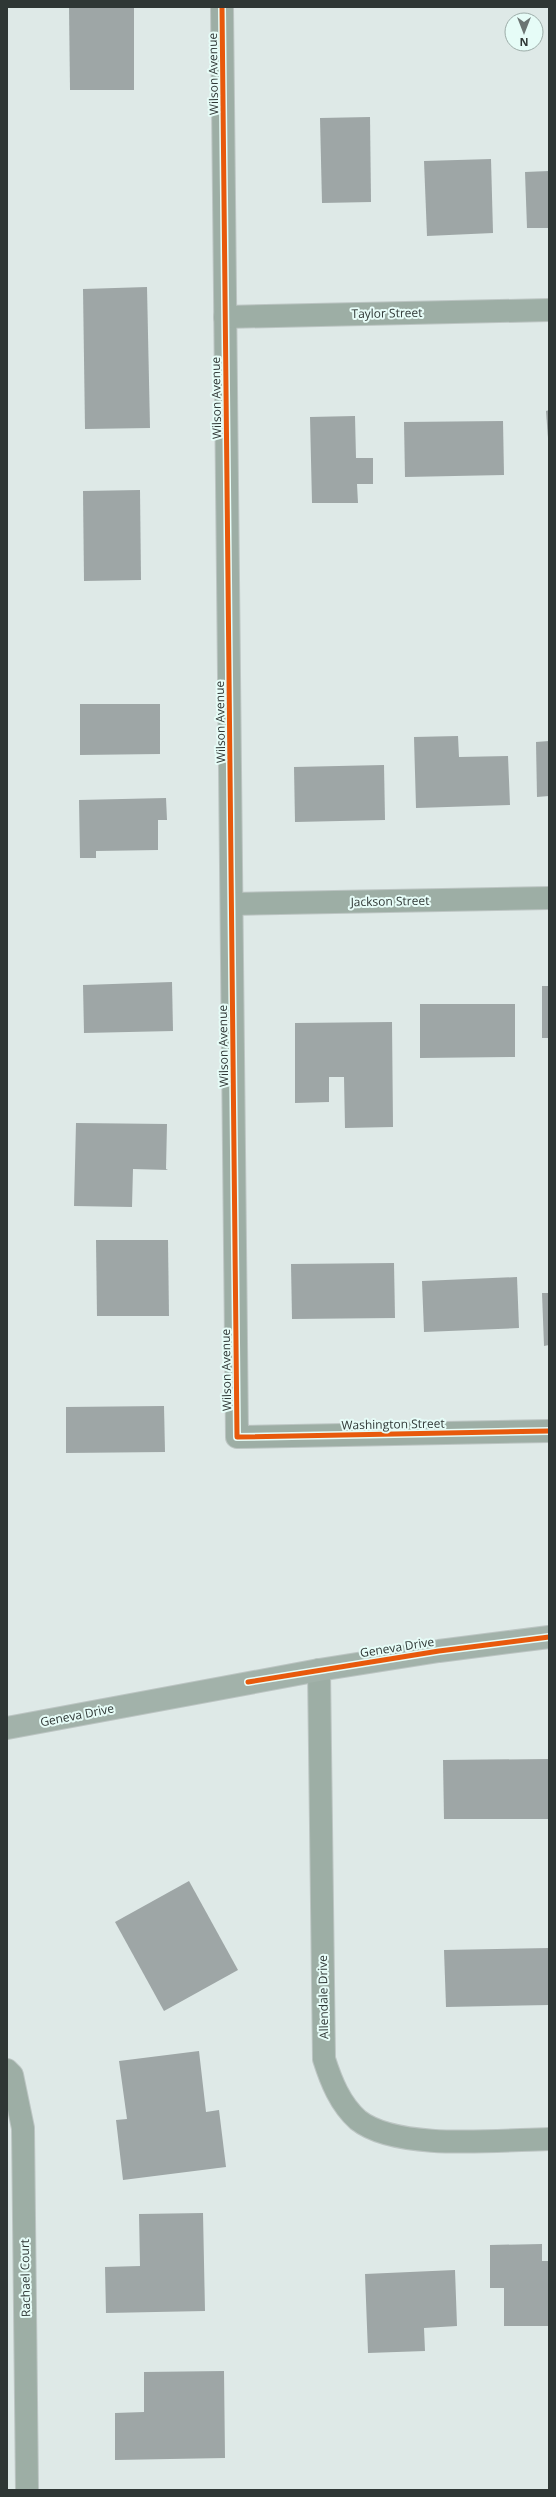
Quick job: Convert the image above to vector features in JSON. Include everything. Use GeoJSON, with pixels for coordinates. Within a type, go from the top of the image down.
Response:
{"type":"FeatureCollection","features":[{"type":"Feature","properties":{"kind":"main road","name":"Geneva Drive"},"geometry":{"type":"LineString","coordinates":[[7,1728],[319,1670],[439,1650],[549,1637]]}},
{"type":"Feature","properties":{"kind":"street","name":"Wilson Avenue"},"geometry":{"type":"LineString","coordinates":[[222,7],[237,1437]]}},
{"type":"Feature","properties":{"kind":"street","name":"Taylor Street"},"geometry":{"type":"LineString","coordinates":[[225,317],[549,310]]}},
{"type":"Feature","properties":{"kind":"street","name":"Jackson Street"},"geometry":{"type":"LineString","coordinates":[[232,904],[549,898]]}},
{"type":"Feature","properties":{"kind":"street","name":"Washington Street"},"geometry":{"type":"LineString","coordinates":[[237,1437],[549,1431]]}},
{"type":"Feature","properties":{"kind":"street","name":"Allendale Drive"},"geometry":{"type":"LineString","coordinates":[[319,1670],[324,2059],[334,2089],[358,2119],[381,2134],[422,2141],[549,2139]]}},
{"type":"Feature","properties":{"kind":"street","name":"Rachael Court"},"geometry":{"type":"LineString","coordinates":[[7,2070],[12,2075],[23,2128],[27,2490]]}},
{"type":"Feature","properties":{"kind":"building"},"geometry":{"type":"Polygon","coordinates":[[[69,7],[134,7],[134,90],[70,90],[69,7]]]}},
{"type":"Feature","properties":{"kind":"building"},"geometry":{"type":"Polygon","coordinates":[[[370,117],[371,202],[322,203],[320,118],[370,117]]]}},
{"type":"Feature","properties":{"kind":"building"},"geometry":{"type":"Polygon","coordinates":[[[491,159],[493,233],[427,236],[424,161],[491,159]]]}},
{"type":"Feature","properties":{"kind":"building"},"geometry":{"type":"Polygon","coordinates":[[[549,171],[549,228],[527,228],[525,172],[549,171]]]}},
{"type":"Feature","properties":{"kind":"building"},"geometry":{"type":"Polygon","coordinates":[[[147,287],[150,428],[85,429],[83,289],[147,287]]]}},
{"type":"Feature","properties":{"kind":"building"},"geometry":{"type":"Polygon","coordinates":[[[549,410],[549,438],[548,438],[546,411],[549,410]]]}},
{"type":"Feature","properties":{"kind":"building"},"geometry":{"type":"Polygon","coordinates":[[[355,416],[356,458],[373,458],[373,484],[357,484],[358,503],[312,503],[310,417],[355,416]]]}},
{"type":"Feature","properties":{"kind":"building"},"geometry":{"type":"Polygon","coordinates":[[[503,421],[504,475],[405,477],[404,422],[503,421]]]}},
{"type":"Feature","properties":{"kind":"building"},"geometry":{"type":"Polygon","coordinates":[[[140,490],[141,580],[84,581],[83,491],[140,490]]]}},
{"type":"Feature","properties":{"kind":"building"},"geometry":{"type":"Polygon","coordinates":[[[80,704],[160,704],[160,754],[80,755],[80,704]]]}},
{"type":"Feature","properties":{"kind":"building"},"geometry":{"type":"Polygon","coordinates":[[[458,736],[459,757],[508,756],[510,805],[416,808],[414,737],[458,736]]]}},
{"type":"Feature","properties":{"kind":"building"},"geometry":{"type":"Polygon","coordinates":[[[549,741],[549,796],[537,797],[536,742],[549,741]]]}},
{"type":"Feature","properties":{"kind":"building"},"geometry":{"type":"Polygon","coordinates":[[[384,765],[385,820],[295,822],[294,767],[384,765]]]}},
{"type":"Feature","properties":{"kind":"building"},"geometry":{"type":"Polygon","coordinates":[[[166,798],[167,820],[158,820],[158,850],[96,851],[96,858],[80,858],[79,800],[166,798]]]}},
{"type":"Feature","properties":{"kind":"building"},"geometry":{"type":"Polygon","coordinates":[[[172,982],[173,1031],[84,1033],[83,985],[172,982]]]}},
{"type":"Feature","properties":{"kind":"building"},"geometry":{"type":"Polygon","coordinates":[[[542,986],[549,986],[549,1038],[542,1038],[542,986]]]}},
{"type":"Feature","properties":{"kind":"building"},"geometry":{"type":"Polygon","coordinates":[[[420,1004],[515,1004],[515,1057],[420,1058],[420,1004]]]}},
{"type":"Feature","properties":{"kind":"building"},"geometry":{"type":"Polygon","coordinates":[[[392,1022],[393,1127],[345,1128],[344,1077],[329,1077],[329,1102],[295,1103],[295,1023],[392,1022]]]}},
{"type":"Feature","properties":{"kind":"building"},"geometry":{"type":"Polygon","coordinates":[[[76,1123],[167,1124],[166,1169],[168,1170],[133,1169],[132,1207],[74,1206],[76,1123]]]}},
{"type":"Feature","properties":{"kind":"building"},"geometry":{"type":"Polygon","coordinates":[[[96,1240],[168,1240],[169,1316],[97,1316],[96,1240]]]}},
{"type":"Feature","properties":{"kind":"building"},"geometry":{"type":"Polygon","coordinates":[[[394,1263],[395,1318],[292,1319],[291,1264],[394,1263]]]}},
{"type":"Feature","properties":{"kind":"building"},"geometry":{"type":"Polygon","coordinates":[[[517,1277],[519,1328],[424,1332],[422,1281],[517,1277]]]}},
{"type":"Feature","properties":{"kind":"building"},"geometry":{"type":"Polygon","coordinates":[[[542,1293],[549,1293],[549,1345],[544,1346],[542,1293]]]}},
{"type":"Feature","properties":{"kind":"building"},"geometry":{"type":"Polygon","coordinates":[[[164,1406],[165,1452],[66,1453],[66,1407],[164,1406]]]}},
{"type":"Feature","properties":{"kind":"building"},"geometry":{"type":"Polygon","coordinates":[[[549,1759],[549,1819],[444,1819],[443,1760],[549,1759]]]}},
{"type":"Feature","properties":{"kind":"building"},"geometry":{"type":"Polygon","coordinates":[[[189,1881],[238,1970],[164,2011],[115,1922],[189,1881]]]}},
{"type":"Feature","properties":{"kind":"building"},"geometry":{"type":"Polygon","coordinates":[[[549,1948],[549,2005],[446,2007],[444,1950],[549,1948]]]}},
{"type":"Feature","properties":{"kind":"building"},"geometry":{"type":"Polygon","coordinates":[[[199,2051],[206,2112],[219,2110],[226,2167],[123,2180],[116,2120],[127,2119],[119,2061],[199,2051]]]}},
{"type":"Feature","properties":{"kind":"building"},"geometry":{"type":"Polygon","coordinates":[[[203,2213],[205,2311],[106,2313],[105,2267],[140,2266],[139,2214],[203,2213]]]}},
{"type":"Feature","properties":{"kind":"building"},"geometry":{"type":"Polygon","coordinates":[[[542,2244],[542,2261],[549,2261],[549,2326],[504,2326],[504,2288],[490,2288],[490,2245],[542,2244]]]}},
{"type":"Feature","properties":{"kind":"building"},"geometry":{"type":"Polygon","coordinates":[[[455,2270],[457,2326],[424,2328],[425,2351],[368,2353],[365,2274],[455,2270]]]}},
{"type":"Feature","properties":{"kind":"building"},"geometry":{"type":"Polygon","coordinates":[[[224,2371],[225,2458],[115,2460],[115,2413],[144,2412],[144,2372],[224,2371]]]}},
{"type":"Feature","properties":{"kind":"cycle path"},"geometry":{"type":"LineString","coordinates":[[222,7],[237,1437],[549,1431]]}},
{"type":"Feature","properties":{"kind":"cycle path"},"geometry":{"type":"LineString","coordinates":[[248,1682],[439,1651],[549,1637]]}}]}
